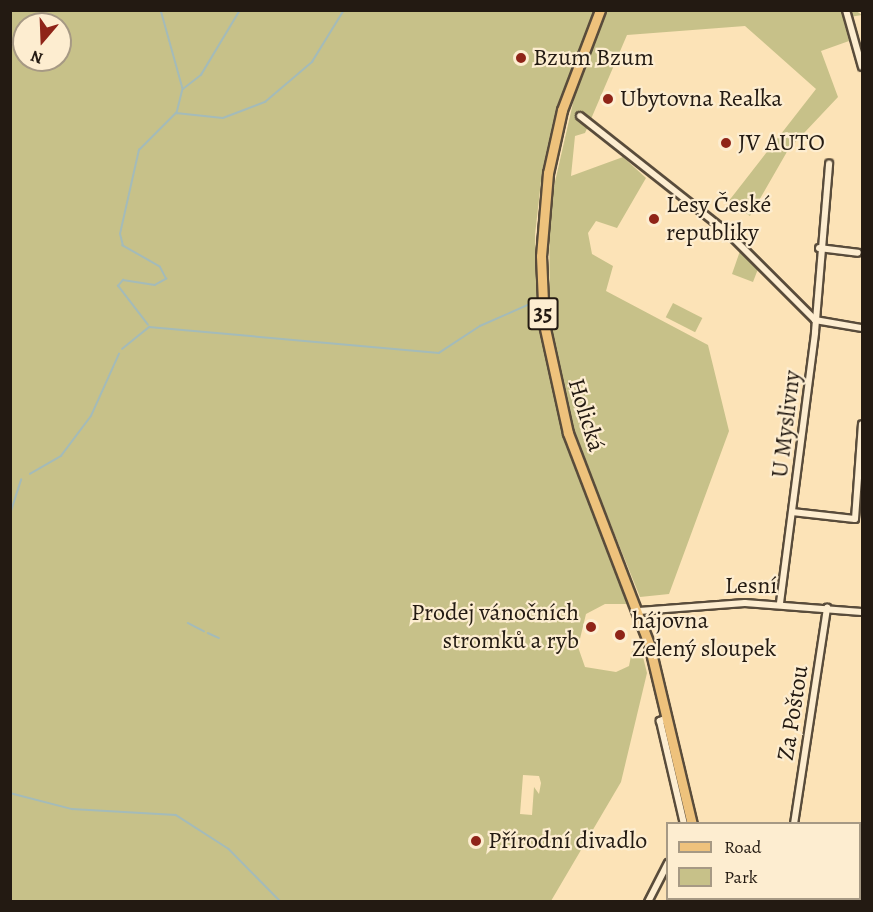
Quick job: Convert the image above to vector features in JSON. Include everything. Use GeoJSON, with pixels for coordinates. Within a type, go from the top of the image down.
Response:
{"type":"FeatureCollection","features":[{"type":"Feature","properties":{"kind":"main road","name":"Holická"},"geometry":{"type":"LineString","coordinates":[[600,10],[554,144],[542,226],[543,308],[567,433],[639,611],[692,822]]}},
{"type":"Feature","properties":{"kind":"street"},"geometry":{"type":"LineString","coordinates":[[846,10],[862,67]]}},
{"type":"Feature","properties":{"kind":"street"},"geometry":{"type":"LineString","coordinates":[[855,42],[862,41]]}},
{"type":"Feature","properties":{"kind":"street"},"geometry":{"type":"LineString","coordinates":[[580,116],[728,233],[813,317],[824,324],[862,328]]}},
{"type":"Feature","properties":{"kind":"street","name":"U Myslivny"},"geometry":{"type":"LineString","coordinates":[[780,603],[792,512],[829,164]]}},
{"type":"Feature","properties":{"kind":"street"},"geometry":{"type":"LineString","coordinates":[[819,248],[858,253]]}},
{"type":"Feature","properties":{"kind":"street"},"geometry":{"type":"LineString","coordinates":[[792,512],[855,519],[861,511],[862,424]]}},
{"type":"Feature","properties":{"kind":"street","name":"Lesní"},"geometry":{"type":"LineString","coordinates":[[639,611],[780,603],[862,612]]}},
{"type":"Feature","properties":{"kind":"street","name":"Za Poštou"},"geometry":{"type":"LineString","coordinates":[[794,822],[827,608]]}},
{"type":"Feature","properties":{"kind":"street"},"geometry":{"type":"LineString","coordinates":[[667,718],[660,721],[684,822]]}},
{"type":"Feature","properties":{"kind":"street"},"geometry":{"type":"LineString","coordinates":[[648,902],[666,867]]}},
{"type":"Feature","properties":{"kind":"green space"},"geometry":{"type":"Polygon","coordinates":[[[855,10],[862,15],[843,18],[849,41],[821,51],[838,97],[788,150],[750,216],[728,202],[816,89],[745,26],[627,35],[585,133],[575,136],[571,176],[623,157],[646,178],[617,228],[596,221],[588,233],[592,254],[613,266],[606,291],[708,345],[729,431],[669,594],[640,597],[573,431],[550,324],[549,208],[578,81],[607,11],[855,10]]]}},
{"type":"Feature","properties":{"kind":"green space"},"geometry":{"type":"Polygon","coordinates":[[[10,11],[594,11],[556,109],[542,172],[535,235],[537,308],[562,434],[630,604],[605,604],[586,614],[578,647],[585,667],[616,672],[629,666],[632,651],[641,649],[647,673],[621,782],[551,901],[11,901],[10,11]],[[523,775],[520,814],[532,815],[534,787],[539,794],[541,783],[539,776],[523,775]]]}},
{"type":"Feature","properties":{"kind":"green space"},"geometry":{"type":"Polygon","coordinates":[[[740,251],[758,269],[753,282],[732,274],[740,251]]]}},
{"type":"Feature","properties":{"kind":"green space"},"geometry":{"type":"Polygon","coordinates":[[[673,303],[702,318],[695,332],[666,317],[673,303]]]}},
{"type":"Feature","properties":{"kind":"waterway"},"geometry":{"type":"LineString","coordinates":[[161,10],[183,89],[177,113]]}},
{"type":"Feature","properties":{"kind":"waterway"},"geometry":{"type":"LineString","coordinates":[[183,89],[201,75],[240,10]]}},
{"type":"Feature","properties":{"kind":"waterway"},"geometry":{"type":"LineString","coordinates":[[148,325],[118,286],[123,280],[155,285],[166,279],[160,267],[123,246],[120,234],[139,150],[176,113],[223,118],[265,102],[312,62],[344,10]]}},
{"type":"Feature","properties":{"kind":"waterway"},"geometry":{"type":"LineString","coordinates":[[149,327],[439,353],[480,326],[530,304]]}},
{"type":"Feature","properties":{"kind":"waterway"},"geometry":{"type":"LineString","coordinates":[[122,349],[149,327]]}},
{"type":"Feature","properties":{"kind":"waterway"},"geometry":{"type":"LineString","coordinates":[[30,474],[61,456],[91,416],[119,354]]}},
{"type":"Feature","properties":{"kind":"waterway"},"geometry":{"type":"LineString","coordinates":[[10,514],[21,480]]}},
{"type":"Feature","properties":{"kind":"waterway"},"geometry":{"type":"LineString","coordinates":[[188,623],[204,631]]}},
{"type":"Feature","properties":{"kind":"waterway"},"geometry":{"type":"LineString","coordinates":[[208,633],[219,638]]}},
{"type":"Feature","properties":{"kind":"waterway"},"geometry":{"type":"LineString","coordinates":[[10,793],[72,809],[176,815],[229,849],[281,902]]}},
{"type":"Feature","properties":{"kind":"place","name":"Bzum Bzum"},"geometry":{"type":"Point","coordinates":[521,58]}},
{"type":"Feature","properties":{"kind":"place","name":"Ubytovna Realka"},"geometry":{"type":"Point","coordinates":[608,99]}},
{"type":"Feature","properties":{"kind":"place","name":"JV AUTO"},"geometry":{"type":"Point","coordinates":[726,143]}},
{"type":"Feature","properties":{"kind":"place","name":"Lesy České republiky"},"geometry":{"type":"Point","coordinates":[654,219]}},
{"type":"Feature","properties":{"kind":"place","name":"Prodej vánočních stromků a ryb"},"geometry":{"type":"Point","coordinates":[591,627]}},
{"type":"Feature","properties":{"kind":"place","name":"hájovna Zelený sloupek"},"geometry":{"type":"Point","coordinates":[620,635]}},
{"type":"Feature","properties":{"kind":"place","name":"Přírodní divadlo"},"geometry":{"type":"Point","coordinates":[476,841]}}]}
